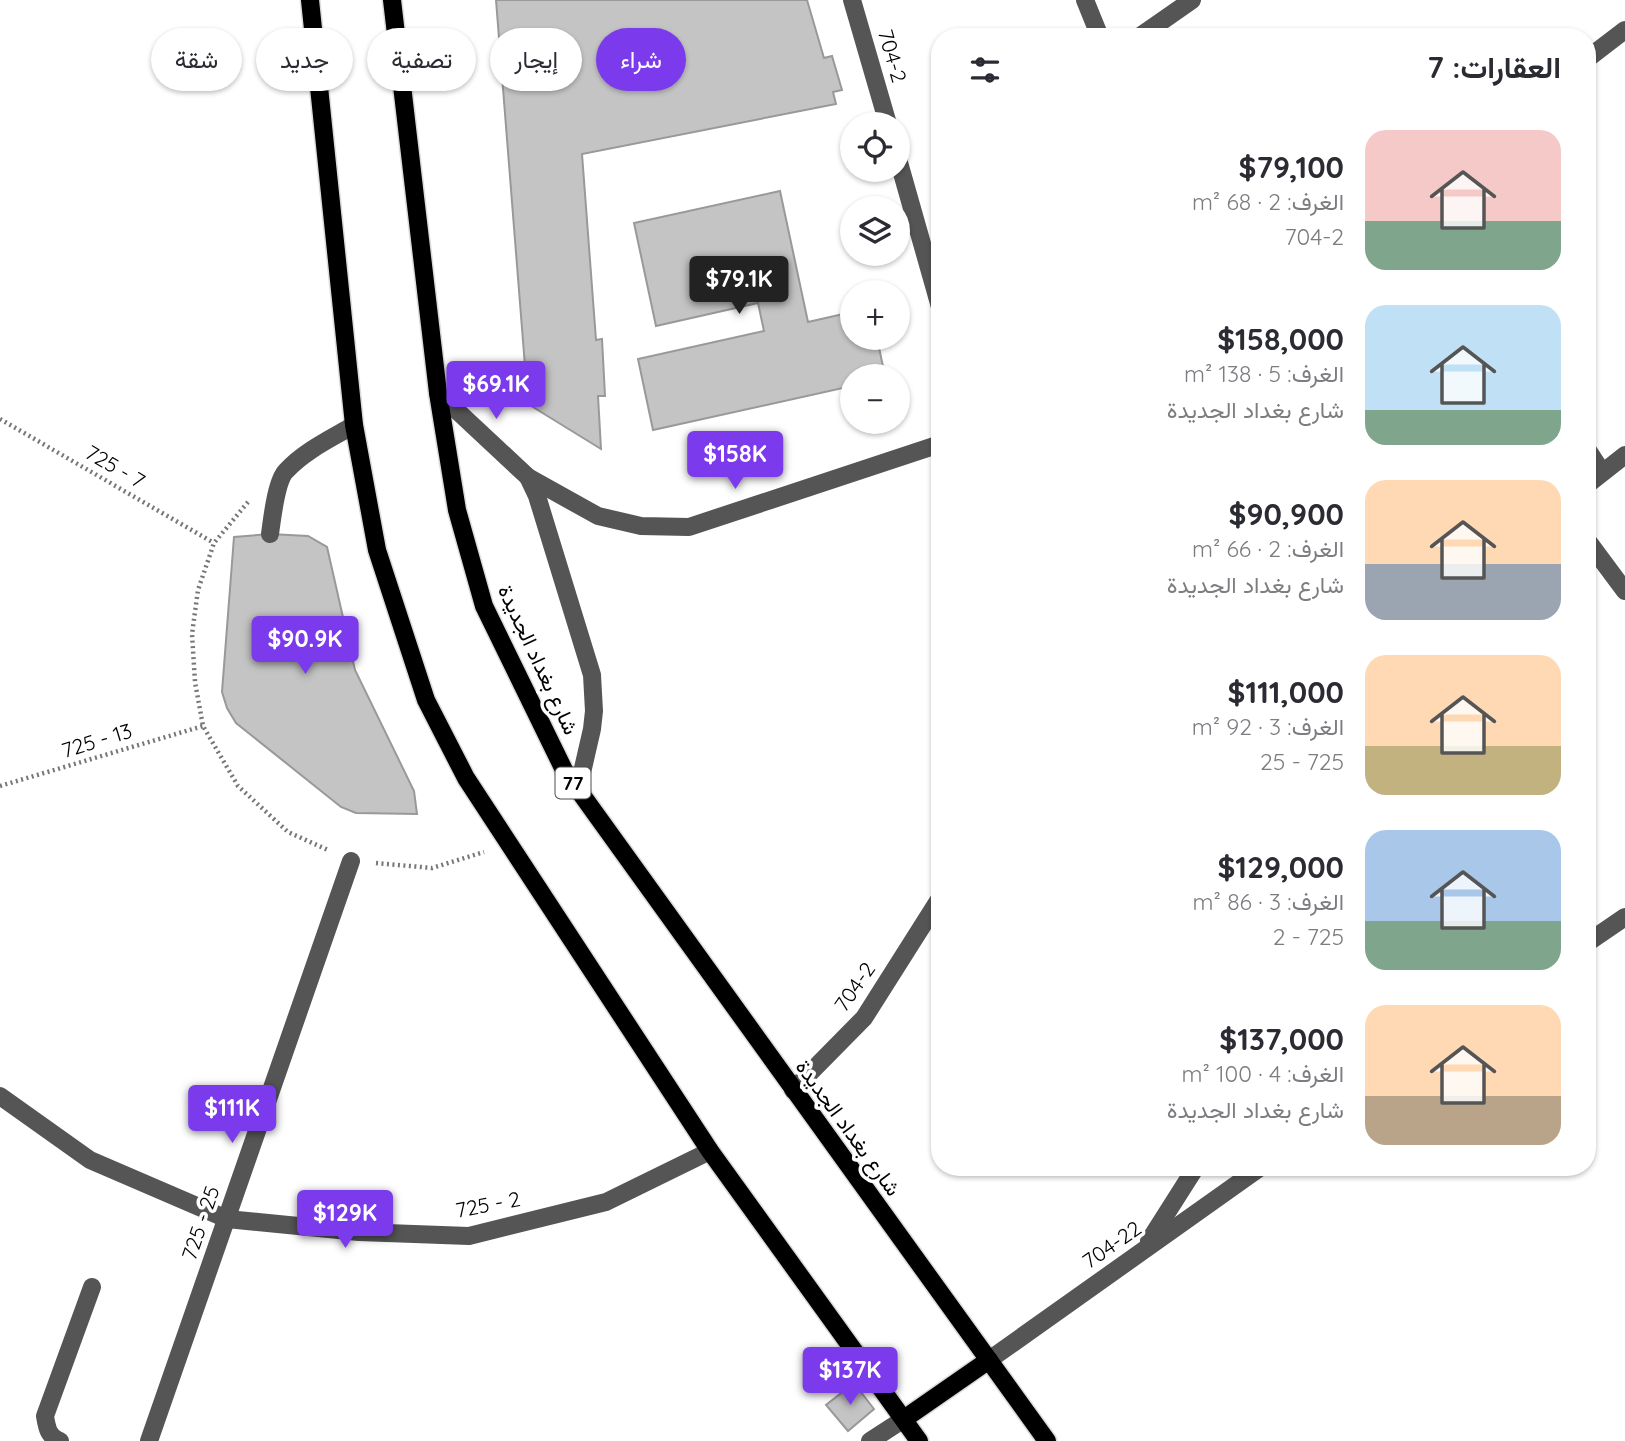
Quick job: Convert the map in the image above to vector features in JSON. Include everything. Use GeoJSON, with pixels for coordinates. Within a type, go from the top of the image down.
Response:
{"type":"FeatureCollection","features":[{"type":"Feature","properties":{"kind":"main road"},"geometry":{"type":"LineString","coordinates":[[310,0],[354,425],[377,550],[426,700],[466,778],[710,1151],[919,1441]]}},
{"type":"Feature","properties":{"kind":"main road","name":"شارع بغداد الجديدة"},"geometry":{"type":"LineString","coordinates":[[392,0],[438,393],[457,510],[484,606],[564,770],[1047,1441]]}},
{"type":"Feature","properties":{"kind":"main road"},"geometry":{"type":"LineString","coordinates":[[904,1419],[989,1360]]}},
{"type":"Feature","properties":{"kind":"street","name":"704-2"},"geometry":{"type":"LineString","coordinates":[[852,0],[885,112]]}},
{"type":"Feature","properties":{"kind":"street"},"geometry":{"type":"LineString","coordinates":[[1085,0],[1096,28]]}},
{"type":"Feature","properties":{"kind":"street"},"geometry":{"type":"LineString","coordinates":[[1152,28],[1192,0]]}},
{"type":"Feature","properties":{"kind":"street"},"geometry":{"type":"LineString","coordinates":[[1596,51],[1625,30]]}},
{"type":"Feature","properties":{"kind":"street"},"geometry":{"type":"LineString","coordinates":[[905,182],[931,275]]}},
{"type":"Feature","properties":{"kind":"street"},"geometry":{"type":"LineString","coordinates":[[438,393],[528,478],[598,516],[641,526],[689,527],[931,447]]}},
{"type":"Feature","properties":{"kind":"street"},"geometry":{"type":"LineString","coordinates":[[270,534],[284,472],[315,448],[354,425]]}},
{"type":"Feature","properties":{"kind":"street"},"geometry":{"type":"LineString","coordinates":[[1596,477],[1625,455]]}},
{"type":"Feature","properties":{"kind":"street"},"geometry":{"type":"LineString","coordinates":[[1596,463],[1602,472]]}},
{"type":"Feature","properties":{"kind":"street"},"geometry":{"type":"LineString","coordinates":[[528,478],[537,496],[592,675],[592,729],[578,790]]}},
{"type":"Feature","properties":{"kind":"street"},"geometry":{"type":"LineString","coordinates":[[1596,552],[1625,591]]}},
{"type":"Feature","properties":{"kind":"street","name":"725 - 25"},"geometry":{"type":"LineString","coordinates":[[149,1441],[351,861]]}},
{"type":"Feature","properties":{"kind":"street","name":"704-2"},"geometry":{"type":"LineString","coordinates":[[793,1090],[864,1018],[931,912]]}},
{"type":"Feature","properties":{"kind":"street"},"geometry":{"type":"LineString","coordinates":[[1596,937],[1625,917]]}},
{"type":"Feature","properties":{"kind":"street","name":"725 - 2"},"geometry":{"type":"LineString","coordinates":[[0,1096],[90,1160],[227,1219],[359,1232],[469,1236],[606,1202],[710,1151]]}},
{"type":"Feature","properties":{"kind":"street"},"geometry":{"type":"LineString","coordinates":[[1144,1250],[1190,1176]]}},
{"type":"Feature","properties":{"kind":"street","name":"704-22"},"geometry":{"type":"LineString","coordinates":[[989,1360],[1248,1176]]}},
{"type":"Feature","properties":{"kind":"street"},"geometry":{"type":"LineString","coordinates":[[60,1441],[52,1437],[46,1427],[45,1416],[92,1287]]}},
{"type":"Feature","properties":{"kind":"street"},"geometry":{"type":"LineString","coordinates":[[870,1441],[904,1419]]}},
{"type":"Feature","properties":{"kind":"path","name":"725 - 7"},"geometry":{"type":"LineString","coordinates":[[0,419],[214,543]]}},
{"type":"Feature","properties":{"kind":"path"},"geometry":{"type":"LineString","coordinates":[[284,472],[240,509],[214,543],[198,590],[192,634],[195,682],[203,726],[237,786],[288,832],[351,861],[432,868],[510,845]]}},
{"type":"Feature","properties":{"kind":"path","name":"725 - 13"},"geometry":{"type":"LineString","coordinates":[[0,786],[203,726]]}},
{"type":"Feature","properties":{"kind":"building"},"geometry":{"type":"Polygon","coordinates":[[[496,0],[807,0],[824,58],[832,56],[842,90],[833,92],[836,104],[582,154],[596,340],[602,339],[605,396],[598,396],[601,449],[528,404],[503,91],[582,91],[582,28],[498,28],[496,0]]]}},
{"type":"Feature","properties":{"kind":"building"},"geometry":{"type":"Polygon","coordinates":[[[780,191],[808,322],[840,315],[840,350],[880,350],[882,364],[840,364],[840,389],[653,430],[638,359],[764,331],[758,303],[656,326],[634,223],[780,191]]]}},
{"type":"Feature","properties":{"kind":"building"},"geometry":{"type":"Polygon","coordinates":[[[270,534],[308,536],[327,547],[355,670],[414,791],[417,814],[356,813],[341,807],[236,723],[227,708],[222,692],[234,537],[270,534]]]}},
{"type":"Feature","properties":{"kind":"building"},"geometry":{"type":"Polygon","coordinates":[[[854,1383],[874,1409],[848,1431],[826,1405],[854,1383]]]}}]}
